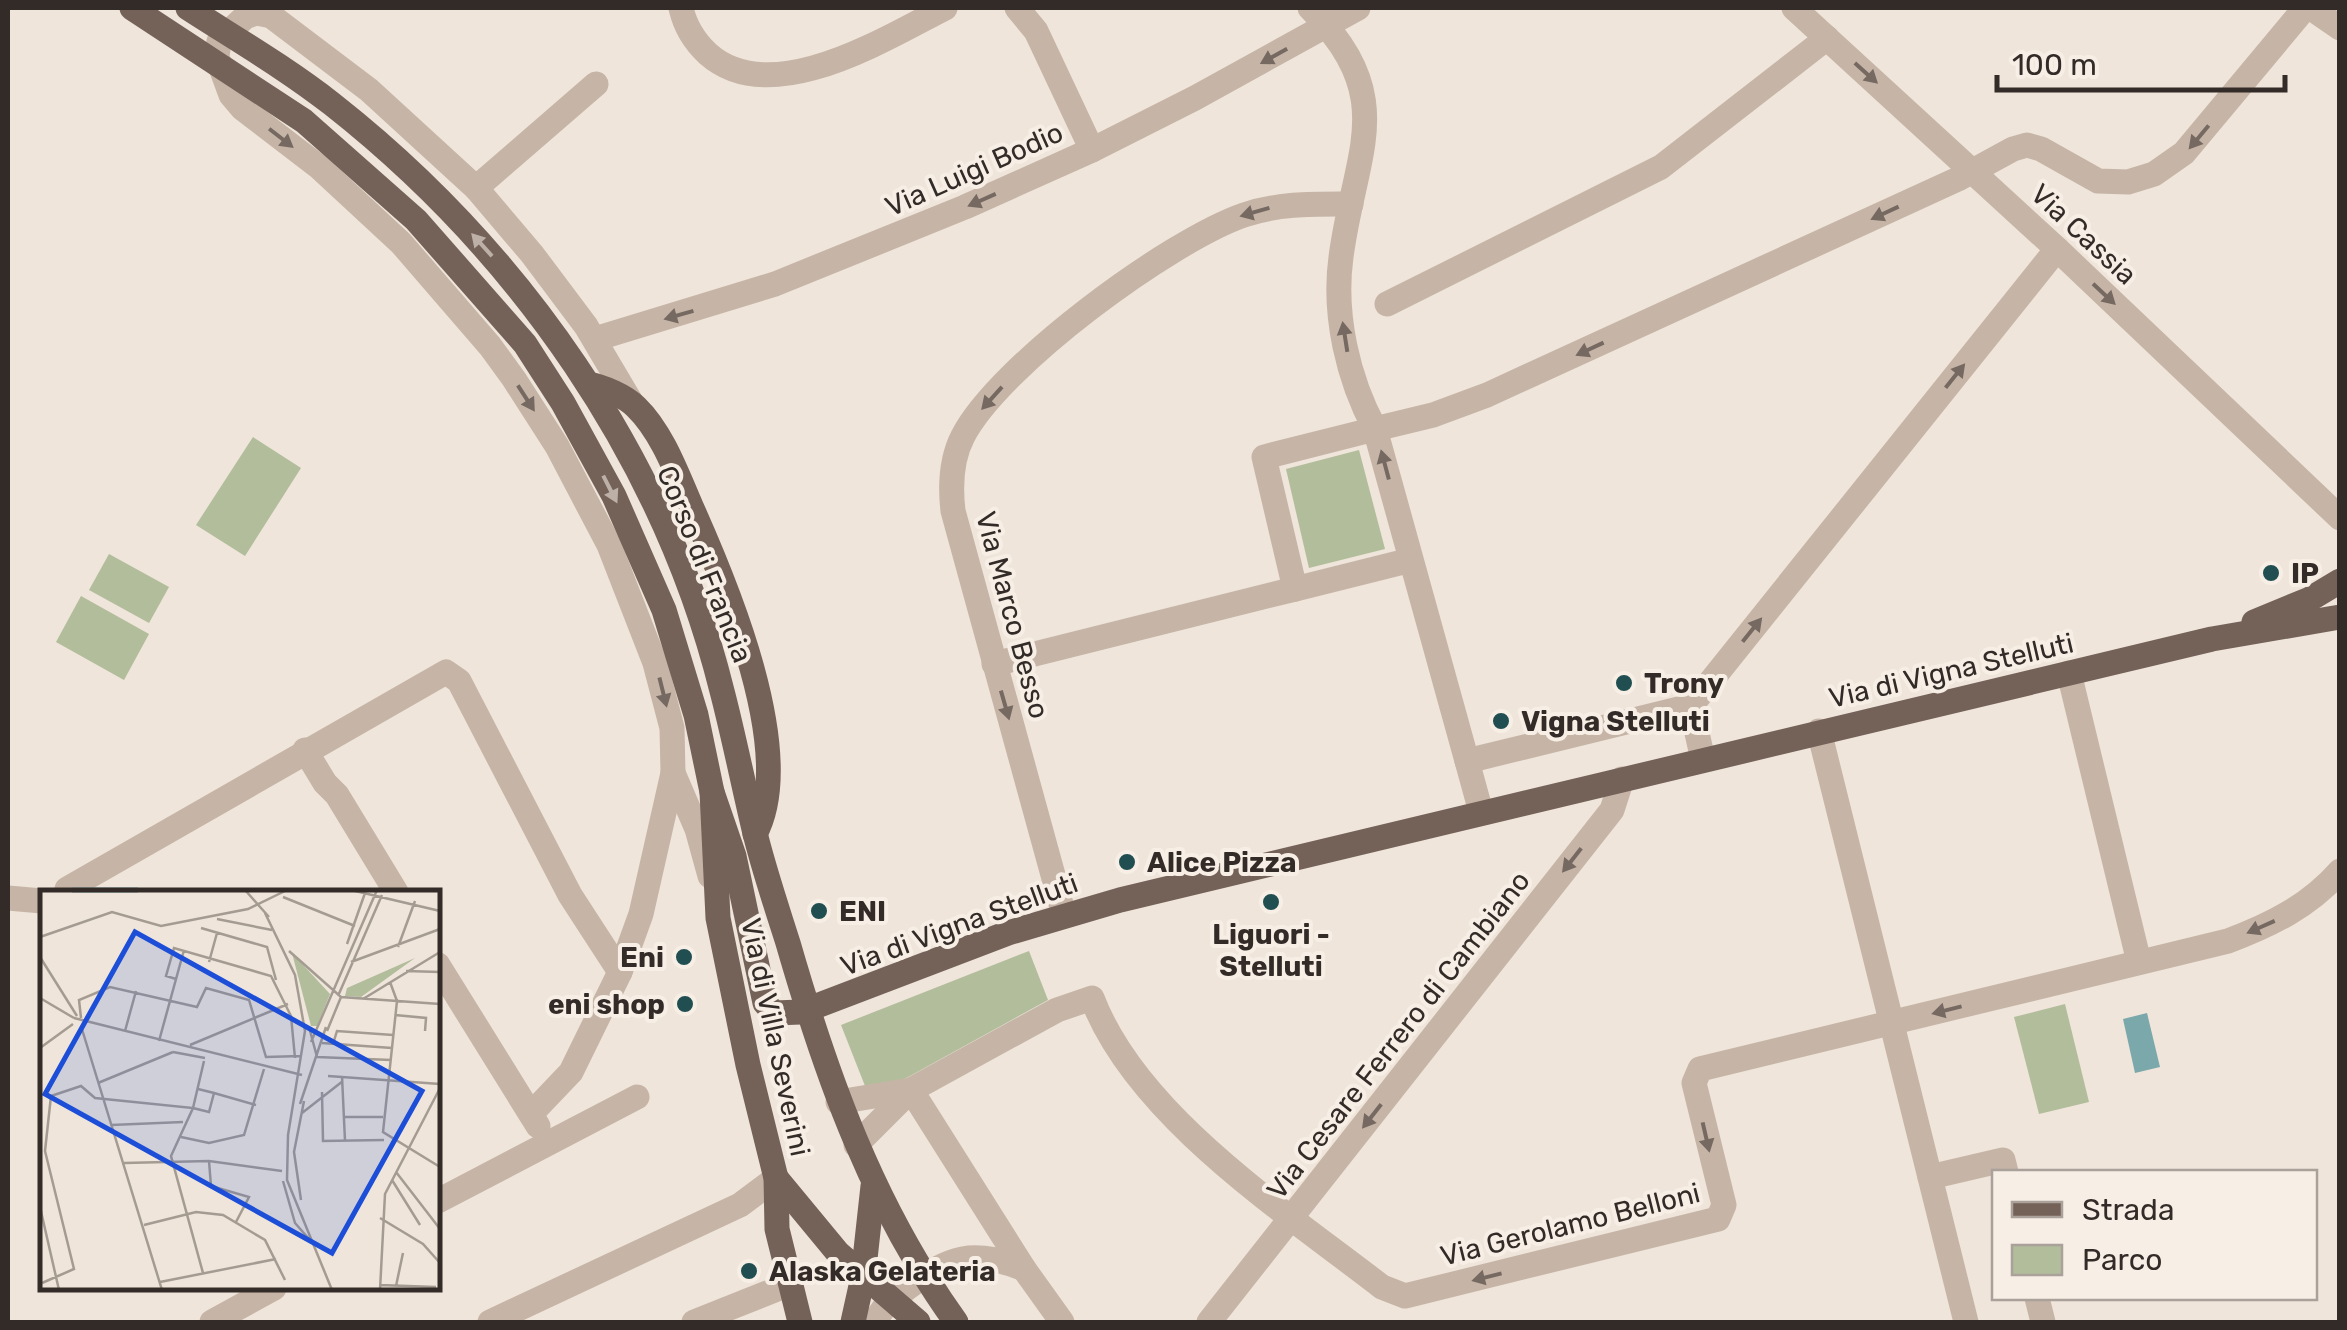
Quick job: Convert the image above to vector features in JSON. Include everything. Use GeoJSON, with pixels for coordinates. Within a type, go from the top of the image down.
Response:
{"type":"FeatureCollection","features":[{"type":"Feature","properties":{"kind":"main road","name":"Corso di Francia"},"geometry":{"type":"LineString","coordinates":[[132,8],[304,121],[378,184],[448,253],[525,344],[564,403],[628,526],[658,594],[690,692],[712,792]]}},
{"type":"Feature","properties":{"kind":"main road","name":"Corso di Francia"},"geometry":{"type":"LineString","coordinates":[[190,8],[310,88],[402,163],[455,216],[545,320],[588,384],[645,488],[693,600],[722,688],[755,834],[838,1102],[873,1186],[924,1276],[956,1322]]}},
{"type":"Feature","properties":{"kind":"main road"},"geometry":{"type":"LineString","coordinates":[[564,403],[588,384],[631,402]]}},
{"type":"Feature","properties":{"kind":"main road","name":"Corso di Francia"},"geometry":{"type":"LineString","coordinates":[[631,402],[651,426],[687,497],[756,682],[768,775],[764,812],[755,834]]}},
{"type":"Feature","properties":{"kind":"main road","name":"Via di Vigna Stelluti"},"geometry":{"type":"LineString","coordinates":[[2212,638],[2310,599],[2340,581]]}},
{"type":"Feature","properties":{"kind":"main road","name":"Via di Vigna Stelluti"},"geometry":{"type":"LineString","coordinates":[[808,1010],[1064,915],[2212,638],[2340,618]]}},
{"type":"Feature","properties":{"kind":"main road","name":"Via di Villa Severini"},"geometry":{"type":"LineString","coordinates":[[712,792],[718,910],[748,1065],[776,1178]]}},
{"type":"Feature","properties":{"kind":"main road","name":"Via di Villa Severini"},"geometry":{"type":"LineString","coordinates":[[712,792],[734,856],[765,1003],[777,1014],[808,1010]]}},
{"type":"Feature","properties":{"kind":"main road"},"geometry":{"type":"LineString","coordinates":[[776,1178],[815,1228],[863,1277],[918,1322]]}},
{"type":"Feature","properties":{"kind":"main road"},"geometry":{"type":"LineString","coordinates":[[776,1178],[777,1229],[800,1322]]}},
{"type":"Feature","properties":{"kind":"main road"},"geometry":{"type":"LineString","coordinates":[[853,1322],[863,1277],[873,1186]]}},
{"type":"Feature","properties":{"kind":"street"},"geometry":{"type":"LineString","coordinates":[[681,8],[697,43],[716,60],[739,72],[765,76],[810,69],[945,8]]}},
{"type":"Feature","properties":{"kind":"street"},"geometry":{"type":"LineString","coordinates":[[1016,8],[1036,31],[1092,150]]}},
{"type":"Feature","properties":{"kind":"street","name":"Via Luigi Bodio"},"geometry":{"type":"LineString","coordinates":[[595,339],[730,300],[819,268],[1092,150],[1196,98],[1319,16],[1358,8]]}},
{"type":"Feature","properties":{"kind":"street","name":"Via Cassia"},"geometry":{"type":"LineString","coordinates":[[1794,8],[2057,249],[2334,513]]}},
{"type":"Feature","properties":{"kind":"street"},"geometry":{"type":"LineString","coordinates":[[1295,589],[1264,457],[1445,411],[1542,372],[1974,172],[2013,149],[2041,149],[2098,181],[2128,182],[2154,174],[2184,154],[2308,8],[2340,28]]}},
{"type":"Feature","properties":{"kind":"street"},"geometry":{"type":"LineString","coordinates":[[219,66],[216,48],[226,32],[248,15],[266,12]]}},
{"type":"Feature","properties":{"kind":"street","name":"Corso di Francia"},"geometry":{"type":"LineString","coordinates":[[266,12],[381,100],[476,188],[532,254],[595,339],[631,402]]}},
{"type":"Feature","properties":{"kind":"street"},"geometry":{"type":"LineString","coordinates":[[1319,16],[1352,60],[1366,108],[1364,140],[1340,261],[1340,304],[1354,382],[1375,429],[1481,812]]}},
{"type":"Feature","properties":{"kind":"street"},"geometry":{"type":"LineString","coordinates":[[1388,304],[1661,168],[1827,38]]}},
{"type":"Feature","properties":{"kind":"street","name":"Corso di Francia"},"geometry":{"type":"LineString","coordinates":[[219,66],[231,95],[242,108],[319,168],[424,266],[490,346],[557,446],[609,545],[650,648],[672,728],[673,773]]}},
{"type":"Feature","properties":{"kind":"street"},"geometry":{"type":"LineString","coordinates":[[476,188],[596,84]]}},
{"type":"Feature","properties":{"kind":"street","name":"Via Marco Besso"},"geometry":{"type":"LineString","coordinates":[[1064,915],[956,522],[951,491],[962,438],[982,408],[1082,314],[1176,249],[1241,216],[1268,208],[1351,204]]}},
{"type":"Feature","properties":{"kind":"street"},"geometry":{"type":"LineString","coordinates":[[1467,761],[1692,706],[2057,249]]}},
{"type":"Feature","properties":{"kind":"street","name":"Corso di Francia"},"geometry":{"type":"LineString","coordinates":[[532,254],[545,320]]}},
{"type":"Feature","properties":{"kind":"street"},"geometry":{"type":"LineString","coordinates":[[490,346],[510,351],[525,344],[538,335],[545,320]]}},
{"type":"Feature","properties":{"kind":"street"},"geometry":{"type":"LineString","coordinates":[[588,384],[588,364],[595,339]]}},
{"type":"Feature","properties":{"kind":"street"},"geometry":{"type":"LineString","coordinates":[[557,446],[564,403]]}},
{"type":"Feature","properties":{"kind":"street"},"geometry":{"type":"LineString","coordinates":[[994,664],[1410,560]]}},
{"type":"Feature","properties":{"kind":"street"},"geometry":{"type":"LineString","coordinates":[[67,888],[440,673],[450,673],[458,681],[570,895],[620,972]]}},
{"type":"Feature","properties":{"kind":"street"},"geometry":{"type":"LineString","coordinates":[[2070,673],[2139,962]]}},
{"type":"Feature","properties":{"kind":"street"},"geometry":{"type":"LineString","coordinates":[[1692,706],[1703,760]]}},
{"type":"Feature","properties":{"kind":"street"},"geometry":{"type":"LineString","coordinates":[[1819,732],[1966,1322]]}},
{"type":"Feature","properties":{"kind":"street"},"geometry":{"type":"LineString","coordinates":[[313,746],[339,775],[337,794],[395,890]]}},
{"type":"Feature","properties":{"kind":"street"},"geometry":{"type":"LineString","coordinates":[[530,1114],[572,1072],[620,972],[641,914],[673,773]]}},
{"type":"Feature","properties":{"kind":"street","name":"Via di Villa Severini"},"geometry":{"type":"LineString","coordinates":[[673,773],[697,829],[718,910]]}},
{"type":"Feature","properties":{"kind":"street","name":"Via Cesare Ferrero di Cambiano"},"geometry":{"type":"LineString","coordinates":[[1210,1322],[1612,810],[1622,778]]}},
{"type":"Feature","properties":{"kind":"street","name":"Via Gerolamo Belloni"},"geometry":{"type":"LineString","coordinates":[[911,1090],[1056,1010],[1092,998],[1120,1052],[1189,1133],[1382,1287],[1405,1296],[1718,1219],[1724,1205],[1694,1084],[1696,1073],[1712,1065],[2212,946],[2253,932],[2314,898],[2340,872]]}},
{"type":"Feature","properties":{"kind":"street"},"geometry":{"type":"LineString","coordinates":[[8,898],[40,901]]}},
{"type":"Feature","properties":{"kind":"street"},"geometry":{"type":"LineString","coordinates":[[440,968],[548,1143]]}},
{"type":"Feature","properties":{"kind":"street"},"geometry":{"type":"LineString","coordinates":[[838,1102],[911,1090]]}},
{"type":"Feature","properties":{"kind":"street"},"geometry":{"type":"LineString","coordinates":[[856,1145],[911,1090]]}},
{"type":"Feature","properties":{"kind":"street"},"geometry":{"type":"LineString","coordinates":[[911,1090],[1062,1322]]}},
{"type":"Feature","properties":{"kind":"street"},"geometry":{"type":"LineString","coordinates":[[440,1200],[637,1097]]}},
{"type":"Feature","properties":{"kind":"street"},"geometry":{"type":"LineString","coordinates":[[1930,1176],[2003,1160],[2006,1170]]}},
{"type":"Feature","properties":{"kind":"street"},"geometry":{"type":"LineString","coordinates":[[490,1322],[740,1205],[776,1178]]}},
{"type":"Feature","properties":{"kind":"street"},"geometry":{"type":"LineString","coordinates":[[876,1322],[891,1301],[949,1262],[976,1256],[995,1258],[1024,1269]]}},
{"type":"Feature","properties":{"kind":"street"},"geometry":{"type":"LineString","coordinates":[[694,1322],[722,1316],[790,1284]]}},
{"type":"Feature","properties":{"kind":"street"},"geometry":{"type":"LineString","coordinates":[[212,1322],[258,1299]]}},
{"type":"Feature","properties":{"kind":"green space"},"geometry":{"type":"Polygon","coordinates":[[[253,437],[301,468],[245,556],[196,525],[253,437]]]}},
{"type":"Feature","properties":{"kind":"green space"},"geometry":{"type":"Polygon","coordinates":[[[1359,450],[1385,549],[1309,568],[1286,469],[1359,450]]]}},
{"type":"Feature","properties":{"kind":"green space"},"geometry":{"type":"Polygon","coordinates":[[[109,554],[169,587],[149,623],[89,590],[109,554]]]}},
{"type":"Feature","properties":{"kind":"green space"},"geometry":{"type":"Polygon","coordinates":[[[81,596],[149,634],[124,680],[56,642],[81,596]]]}},
{"type":"Feature","properties":{"kind":"green space"},"geometry":{"type":"Polygon","coordinates":[[[1029,951],[1048,1000],[890,1087],[867,1091],[841,1025],[1029,951]]]}},
{"type":"Feature","properties":{"kind":"green space"},"geometry":{"type":"Polygon","coordinates":[[[2065,1004],[2089,1102],[2039,1114],[2014,1017],[2065,1004]]]}},
{"type":"Feature","properties":{"kind":"water"},"geometry":{"type":"Polygon","coordinates":[[[2147,1013],[2160,1067],[2135,1073],[2123,1019],[2147,1013]]]}},
{"type":"Feature","properties":{"kind":"place","name":"IP"},"geometry":{"type":"Point","coordinates":[2271,573]}},
{"type":"Feature","properties":{"kind":"place","name":"Trony"},"geometry":{"type":"Point","coordinates":[1624,683]}},
{"type":"Feature","properties":{"kind":"place","name":"Vigna Stelluti"},"geometry":{"type":"Point","coordinates":[1501,721]}},
{"type":"Feature","properties":{"kind":"place","name":"Alice Pizza"},"geometry":{"type":"Point","coordinates":[1127,862]}},
{"type":"Feature","properties":{"kind":"place","name":"Liguori - Stelluti"},"geometry":{"type":"Point","coordinates":[1271,902]}},
{"type":"Feature","properties":{"kind":"place","name":"ENI"},"geometry":{"type":"Point","coordinates":[819,911]}},
{"type":"Feature","properties":{"kind":"place","name":"Eni"},"geometry":{"type":"Point","coordinates":[684,957]}},
{"type":"Feature","properties":{"kind":"place","name":"eni shop"},"geometry":{"type":"Point","coordinates":[685,1004]}},
{"type":"Feature","properties":{"kind":"place","name":"Alaska Gelateria"},"geometry":{"type":"Point","coordinates":[749,1271]}}]}
